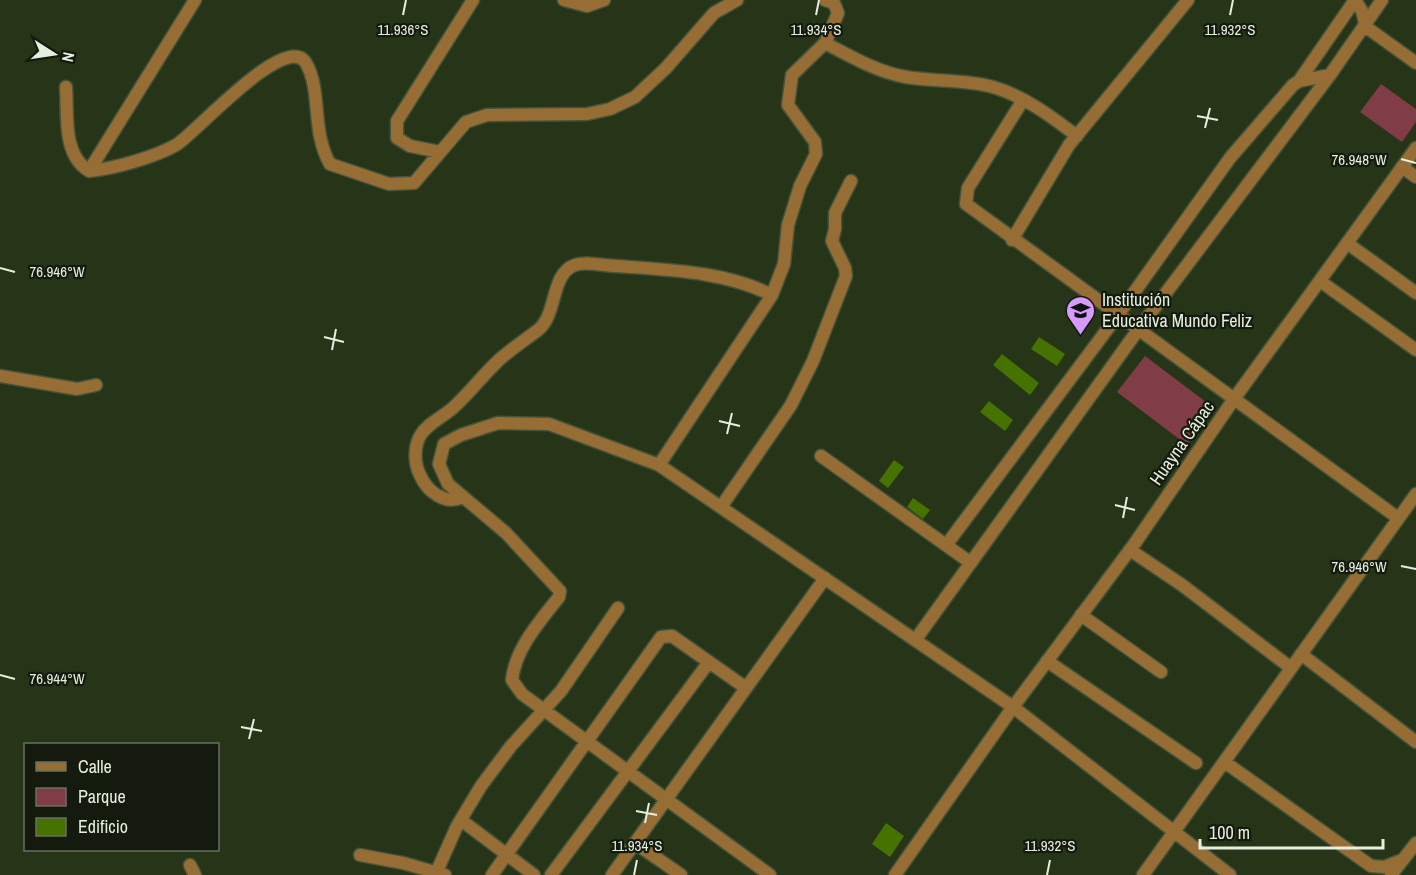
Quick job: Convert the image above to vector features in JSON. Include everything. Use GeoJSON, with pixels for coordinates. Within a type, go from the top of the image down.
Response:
{"type":"FeatureCollection","features":[{"type":"Feature","properties":{"kind":"street"},"geometry":{"type":"LineString","coordinates":[[89,171],[195,0]]}},
{"type":"Feature","properties":{"kind":"street"},"geometry":{"type":"LineString","coordinates":[[440,153],[403,144],[397,138],[397,121],[473,0]]}},
{"type":"Feature","properties":{"kind":"street"},"geometry":{"type":"LineString","coordinates":[[564,0],[587,6],[604,0]]}},
{"type":"Feature","properties":{"kind":"street"},"geometry":{"type":"LineString","coordinates":[[66,87],[72,151],[77,161],[89,171],[103,170],[176,145],[242,88],[282,58],[292,56],[305,62],[310,76],[318,139],[330,164],[389,184],[414,183],[466,122],[487,115],[587,114],[610,109],[635,97],[666,68],[714,12],[737,0]]}},
{"type":"Feature","properties":{"kind":"street"},"geometry":{"type":"LineString","coordinates":[[659,465],[772,294],[784,264],[788,225],[800,186],[816,154],[815,142],[788,105],[788,92],[792,75],[825,43],[838,13],[834,3],[825,0]]}},
{"type":"Feature","properties":{"kind":"street"},"geometry":{"type":"LineString","coordinates":[[1012,240],[1077,136],[1188,0]]}},
{"type":"Feature","properties":{"kind":"street"},"geometry":{"type":"LineString","coordinates":[[947,544],[1118,315],[1230,158],[1299,81],[1355,0],[1362,11],[1366,27],[1416,63]]}},
{"type":"Feature","properties":{"kind":"street"},"geometry":{"type":"LineString","coordinates":[[916,639],[1138,330],[1366,27],[1382,0]]}},
{"type":"Feature","properties":{"kind":"street"},"geometry":{"type":"LineString","coordinates":[[825,43],[872,66],[903,77],[984,85],[1023,100],[1049,115],[1077,136]]}},
{"type":"Feature","properties":{"kind":"street"},"geometry":{"type":"LineString","coordinates":[[1299,81],[1330,75]]}},
{"type":"Feature","properties":{"kind":"street"},"geometry":{"type":"LineString","coordinates":[[1023,100],[968,188],[966,204],[1012,240],[1398,518]]}},
{"type":"Feature","properties":{"kind":"street","name":"Huayna Cápac"},"geometry":{"type":"LineString","coordinates":[[900,873],[1013,707],[1130,550],[1234,399],[1416,148]]}},
{"type":"Feature","properties":{"kind":"street"},"geometry":{"type":"LineString","coordinates":[[1402,167],[1416,177]]}},
{"type":"Feature","properties":{"kind":"street"},"geometry":{"type":"LineString","coordinates":[[721,507],[791,405],[832,312],[846,276],[845,268],[832,241],[835,216],[850,182]]}},
{"type":"Feature","properties":{"kind":"street"},"geometry":{"type":"LineString","coordinates":[[1347,243],[1416,293]]}},
{"type":"Feature","properties":{"kind":"street"},"geometry":{"type":"LineString","coordinates":[[463,498],[453,501],[444,499],[426,485],[416,462],[418,440],[422,433],[453,408],[500,359],[547,322],[562,276],[571,267],[590,265],[721,277],[772,294]]}},
{"type":"Feature","properties":{"kind":"street"},"geometry":{"type":"LineString","coordinates":[[1320,280],[1416,350]]}},
{"type":"Feature","properties":{"kind":"street"},"geometry":{"type":"LineString","coordinates":[[0,376],[77,389],[96,385]]}},
{"type":"Feature","properties":{"kind":"street"},"geometry":{"type":"LineString","coordinates":[[766,874],[522,694],[512,680],[517,658],[536,625],[559,597],[558,586],[506,533],[463,498],[442,475],[439,464],[444,444],[461,435],[498,423],[549,423],[659,465],[1013,707],[1230,875]]}},
{"type":"Feature","properties":{"kind":"street"},"geometry":{"type":"LineString","coordinates":[[821,456],[971,563]]}},
{"type":"Feature","properties":{"kind":"street"},"geometry":{"type":"LineString","coordinates":[[1143,875],[1226,763],[1300,654],[1416,494]]}},
{"type":"Feature","properties":{"kind":"street"},"geometry":{"type":"LineString","coordinates":[[1130,550],[1182,585],[1291,668]]}},
{"type":"Feature","properties":{"kind":"street"},"geometry":{"type":"LineString","coordinates":[[612,875],[825,578]]}},
{"type":"Feature","properties":{"kind":"street"},"geometry":{"type":"LineString","coordinates":[[360,855],[441,873],[460,820],[496,765],[545,711],[618,608]]}},
{"type":"Feature","properties":{"kind":"street"},"geometry":{"type":"LineString","coordinates":[[1081,615],[1161,672]]}},
{"type":"Feature","properties":{"kind":"street"},"geometry":{"type":"LineString","coordinates":[[492,875],[661,637],[672,636],[746,688]]}},
{"type":"Feature","properties":{"kind":"street"},"geometry":{"type":"LineString","coordinates":[[1300,654],[1416,742]]}},
{"type":"Feature","properties":{"kind":"street"},"geometry":{"type":"LineString","coordinates":[[1047,661],[1196,763]]}},
{"type":"Feature","properties":{"kind":"street"},"geometry":{"type":"LineString","coordinates":[[551,875],[709,662]]}},
{"type":"Feature","properties":{"kind":"street"},"geometry":{"type":"LineString","coordinates":[[1226,763],[1371,866],[1384,867],[1402,860]]}},
{"type":"Feature","properties":{"kind":"street"},"geometry":{"type":"LineString","coordinates":[[460,820],[534,875]]}},
{"type":"Feature","properties":{"kind":"street"},"geometry":{"type":"LineString","coordinates":[[635,843],[681,875]]}},
{"type":"Feature","properties":{"kind":"street"},"geometry":{"type":"LineString","coordinates":[[1391,875],[1416,843]]}},
{"type":"Feature","properties":{"kind":"green space"},"geometry":{"type":"Polygon","coordinates":[[[1381,84],[1416,109],[1416,122],[1402,142],[1360,112],[1381,84]]]}},
{"type":"Feature","properties":{"kind":"green space"},"geometry":{"type":"Polygon","coordinates":[[[1145,356],[1214,408],[1187,445],[1117,392],[1145,356]]]}},
{"type":"Feature","properties":{"kind":"building"},"geometry":{"type":"Polygon","coordinates":[[[1039,337],[1065,354],[1057,366],[1031,349],[1039,337]]]}},
{"type":"Feature","properties":{"kind":"building"},"geometry":{"type":"Polygon","coordinates":[[[1002,354],[1039,383],[1030,395],[993,365],[1002,354]]]}},
{"type":"Feature","properties":{"kind":"building"},"geometry":{"type":"Polygon","coordinates":[[[989,401],[1013,420],[1005,431],[980,412],[989,401]]]}},
{"type":"Feature","properties":{"kind":"building"},"geometry":{"type":"Polygon","coordinates":[[[894,460],[904,467],[888,488],[879,481],[894,460]]]}},
{"type":"Feature","properties":{"kind":"building"},"geometry":{"type":"Polygon","coordinates":[[[913,498],[930,510],[923,519],[907,507],[913,498]]]}},
{"type":"Feature","properties":{"kind":"building"},"geometry":{"type":"Polygon","coordinates":[[[886,823],[904,836],[890,857],[872,844],[886,823]]]}},
{"type":"Feature","properties":{"kind":"place","name":"Institución Educativa Mundo Feliz"},"geometry":{"type":"Point","coordinates":[1081,336]}}]}
